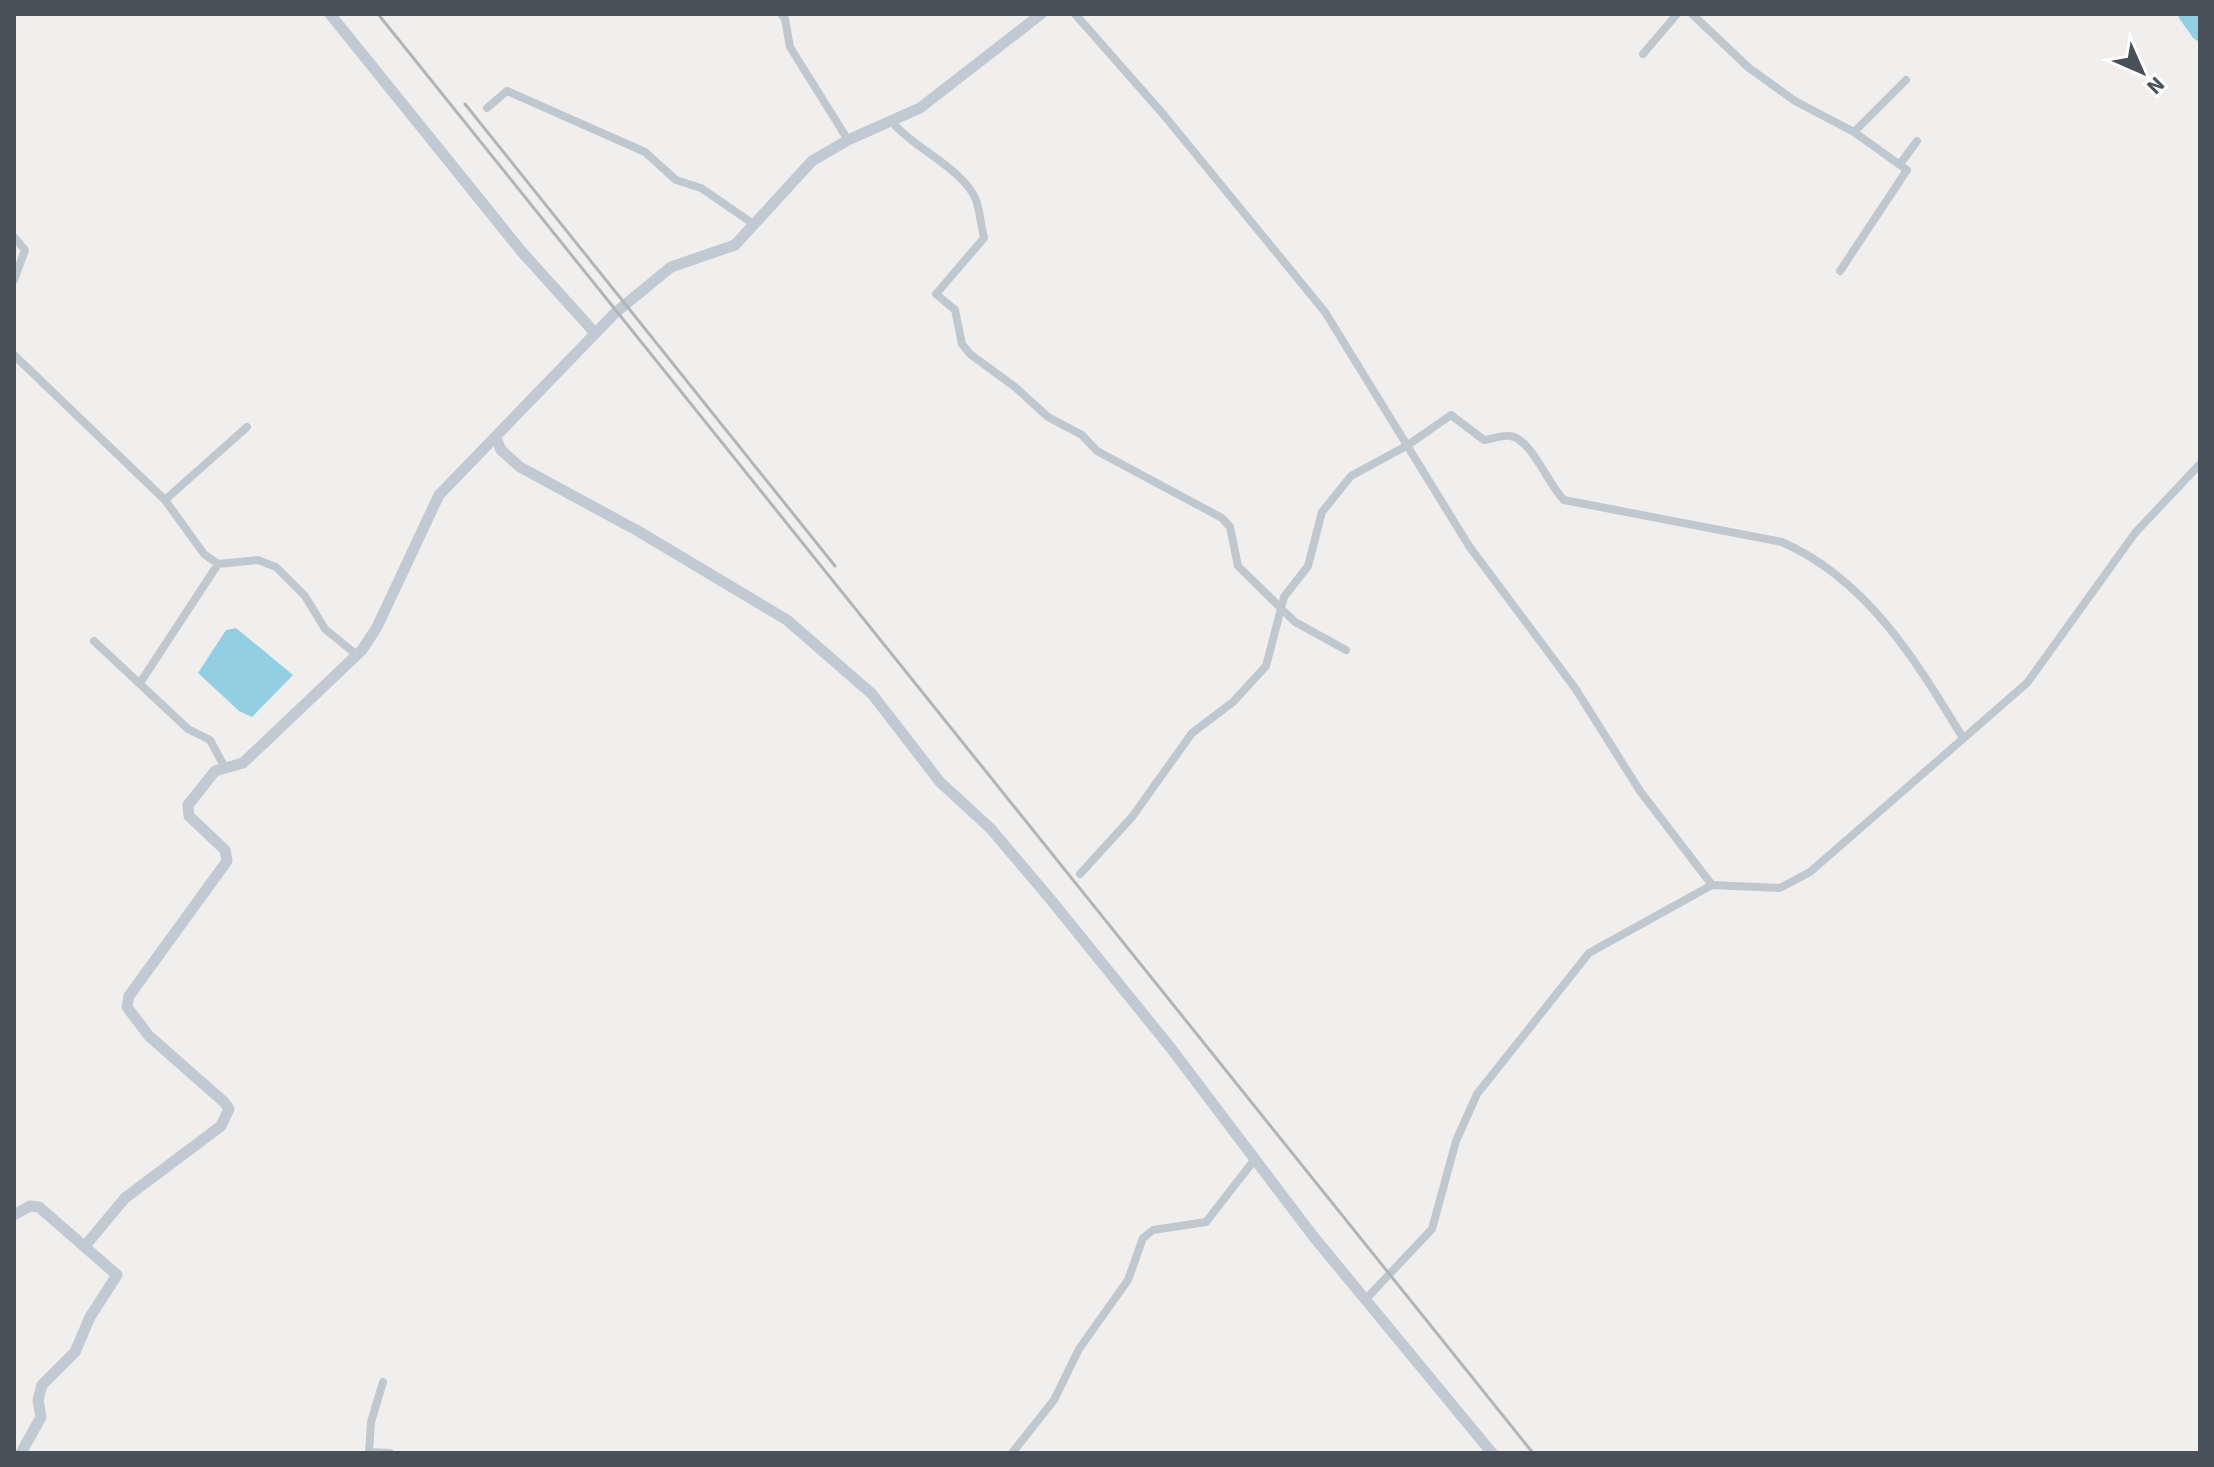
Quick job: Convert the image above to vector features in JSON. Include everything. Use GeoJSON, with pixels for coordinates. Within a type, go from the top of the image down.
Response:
{"type":"FeatureCollection","features":[{"type":"Feature","properties":{"kind":"street"},"geometry":{"type":"LineString","coordinates":[[330,14],[522,252],[595,333]]}},
{"type":"Feature","properties":{"kind":"street"},"geometry":{"type":"LineString","coordinates":[[781,14],[785,19],[790,47],[848,140]]}},
{"type":"Feature","properties":{"kind":"street"},"geometry":{"type":"LineString","coordinates":[[85,1246],[125,1198],[221,1126],[228,1116],[229,1109],[224,1102],[149,1036],[127,1002],[177,927],[224,868],[225,850],[197,827],[188,811],[194,796],[224,766],[243,763],[357,655],[377,627],[435,502],[595,333],[657,276],[687,260],[724,251],[756,226],[803,168],[848,140],[892,122],[942,94],[983,57],[1041,14]]}},
{"type":"Feature","properties":{"kind":"street"},"geometry":{"type":"LineString","coordinates":[[1075,14],[1163,114],[1325,312],[1469,546],[1575,688],[1640,791],[1712,885]]}},
{"type":"Feature","properties":{"kind":"street"},"geometry":{"type":"LineString","coordinates":[[1643,54],[1677,14]]}},
{"type":"Feature","properties":{"kind":"street"},"geometry":{"type":"LineString","coordinates":[[1692,14],[1749,68],[1795,101],[1854,132],[1907,170],[1840,271]]}},
{"type":"Feature","properties":{"kind":"street"},"geometry":{"type":"LineString","coordinates":[[1854,132],[1906,80]]}},
{"type":"Feature","properties":{"kind":"street"},"geometry":{"type":"LineString","coordinates":[[487,108],[507,91],[645,152],[676,180],[701,188],[756,226]]}},
{"type":"Feature","properties":{"kind":"street"},"geometry":{"type":"LineString","coordinates":[[892,122],[902,135],[952,172],[975,198],[984,238],[936,294],[955,310],[962,344],[1048,417],[1082,435],[1097,451],[1222,518],[1230,527],[1238,566],[1282,610],[1346,650]]}},
{"type":"Feature","properties":{"kind":"street"},"geometry":{"type":"LineString","coordinates":[[1900,164],[1917,141]]}},
{"type":"Feature","properties":{"kind":"street"},"geometry":{"type":"LineString","coordinates":[[14,237],[23,245],[25,253],[14,280]]}},
{"type":"Feature","properties":{"kind":"street"},"geometry":{"type":"LineString","coordinates":[[14,355],[165,500],[204,554],[218,564],[258,560],[276,567],[305,596],[325,629],[357,655]]}},
{"type":"Feature","properties":{"kind":"street"},"geometry":{"type":"LineString","coordinates":[[1080,874],[1132,817],[1192,733],[1233,702],[1266,666],[1284,597],[1308,566],[1322,512],[1351,476],[1408,445],[1451,415],[1484,440],[1509,436],[1518,438],[1543,467],[1555,491],[1564,500],[1782,542],[1800,550],[1851,587],[1905,645],[1963,738]]}},
{"type":"Feature","properties":{"kind":"street"},"geometry":{"type":"LineString","coordinates":[[165,500],[247,427]]}},
{"type":"Feature","properties":{"kind":"street"},"geometry":{"type":"LineString","coordinates":[[496,438],[501,450],[513,462],[761,604],[813,639],[848,670],[892,718],[940,782],[991,829],[1042,889],[1170,1047],[1365,1300],[1492,1453]]}},
{"type":"Feature","properties":{"kind":"street"},"geometry":{"type":"LineString","coordinates":[[1365,1300],[1432,1229],[1456,1141],[1477,1094],[1567,979],[1600,945],[1650,922],[1712,885],[1773,889],[1797,881],[2027,683],[2135,533],[2200,464]]}},
{"type":"Feature","properties":{"kind":"street"},"geometry":{"type":"LineString","coordinates":[[140,683],[218,564]]}},
{"type":"Feature","properties":{"kind":"street"},"geometry":{"type":"LineString","coordinates":[[94,641],[188,729],[210,740],[224,766]]}},
{"type":"Feature","properties":{"kind":"street"},"geometry":{"type":"LineString","coordinates":[[1012,1453],[1054,1400],[1079,1349],[1128,1280],[1143,1238],[1153,1230],[1206,1222],[1255,1159]]}},
{"type":"Feature","properties":{"kind":"street"},"geometry":{"type":"LineString","coordinates":[[14,1215],[30,1206],[39,1207],[116,1272],[117,1278],[90,1317],[75,1352],[42,1385],[38,1400],[41,1417],[21,1453]]}},
{"type":"Feature","properties":{"kind":"street"},"geometry":{"type":"LineString","coordinates":[[383,1382],[371,1422],[369,1452],[390,1453]]}},
{"type":"Feature","properties":{"kind":"water"},"geometry":{"type":"Polygon","coordinates":[[[236,628],[293,675],[252,717],[239,711],[198,673],[226,630],[236,628]]]}},
{"type":"Feature","properties":{"kind":"waterway"},"geometry":{"type":"LineString","coordinates":[[2187,14],[2200,32]]}},
{"type":"Feature","properties":{"kind":"railway"},"geometry":{"type":"LineString","coordinates":[[378,14],[1533,1453]]}},
{"type":"Feature","properties":{"kind":"railway"},"geometry":{"type":"LineString","coordinates":[[465,104],[835,566]]}}]}
